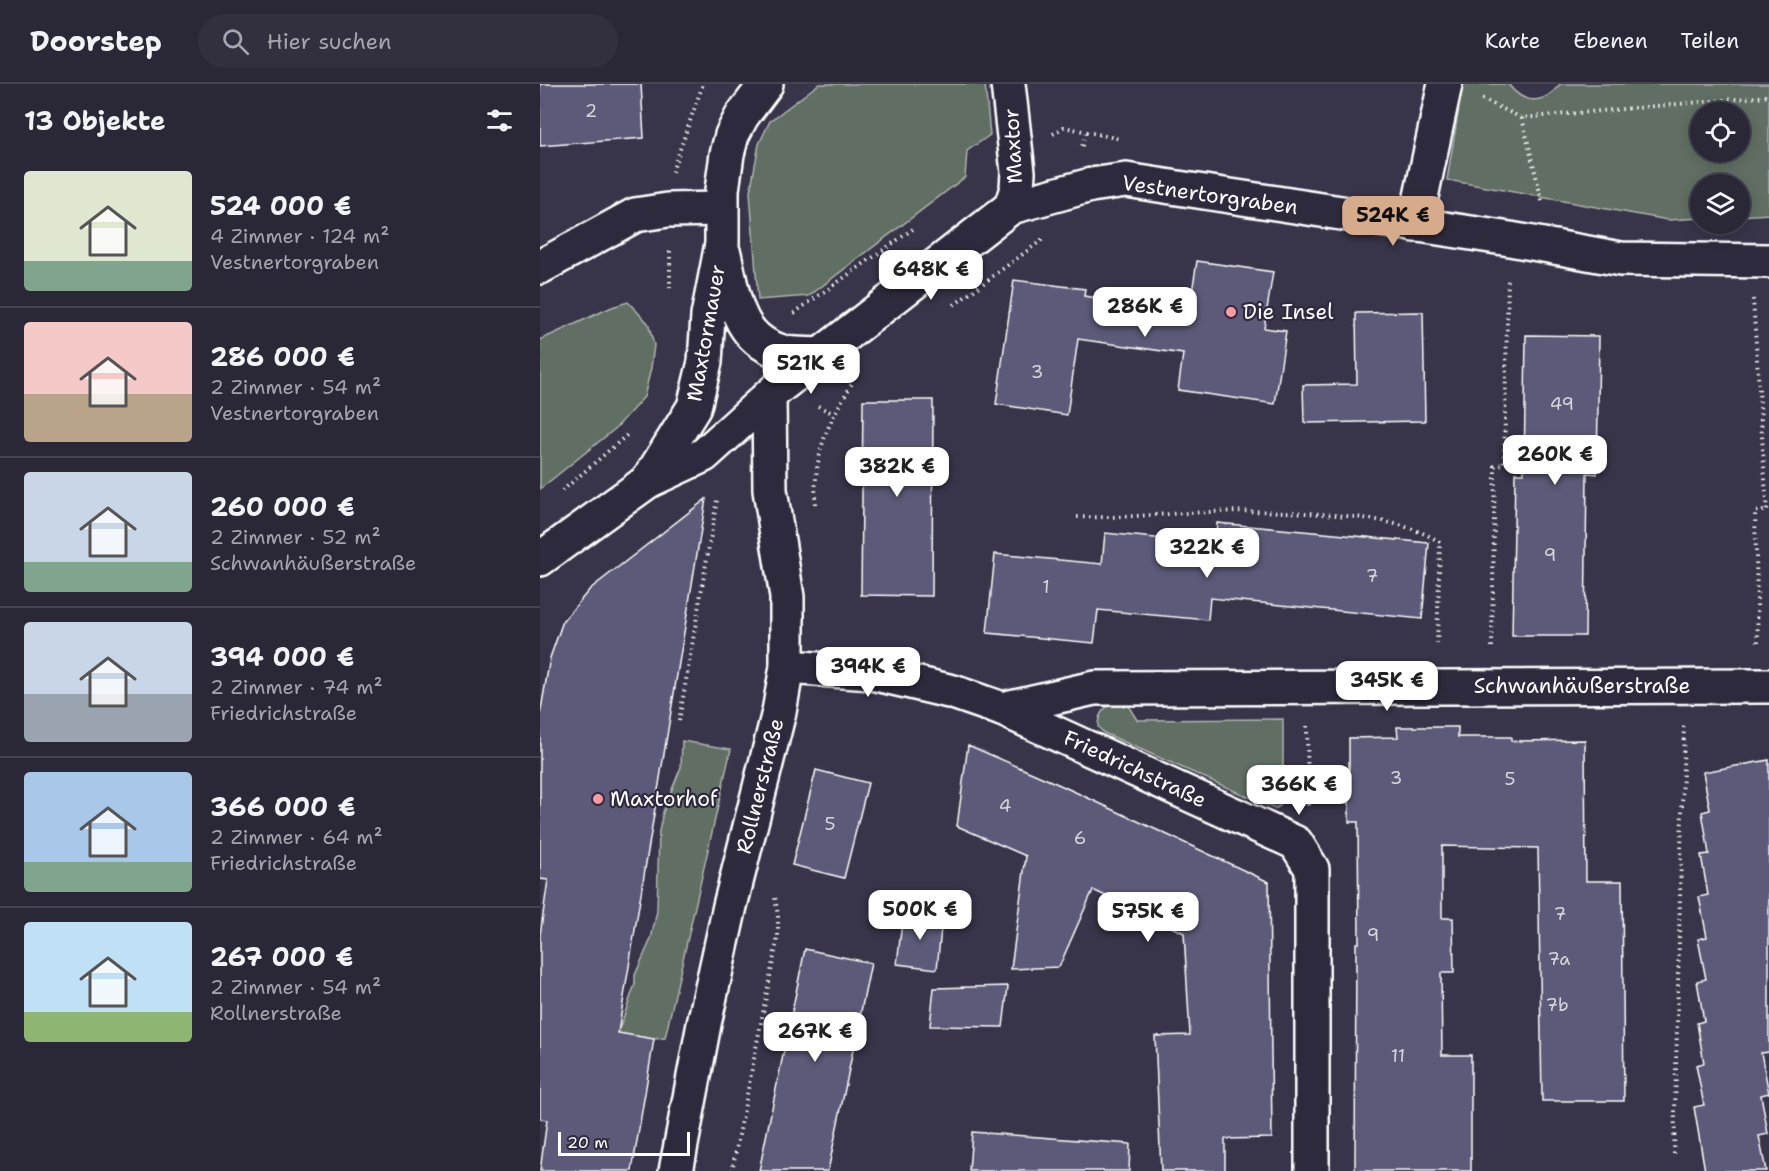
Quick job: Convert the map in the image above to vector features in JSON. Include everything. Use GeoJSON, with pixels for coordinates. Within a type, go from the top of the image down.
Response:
{"type":"FeatureCollection","features":[{"type":"Feature","properties":{"kind":"street","name":"Maxtor"},"geometry":{"type":"LineString","coordinates":[[1008,84],[1017,157],[1017,188],[1011,207]]}},
{"type":"Feature","properties":{"kind":"street"},"geometry":{"type":"LineString","coordinates":[[1415,225],[1445,84]]}},
{"type":"Feature","properties":{"kind":"street","name":"Maxtormauer"},"geometry":{"type":"LineString","coordinates":[[756,340],[739,317],[722,244],[721,209],[725,162],[732,135],[760,86]]}},
{"type":"Feature","properties":{"kind":"street","name":"Vestnertorgraben"},"geometry":{"type":"LineString","coordinates":[[1011,207],[1091,185],[1126,180],[1621,259],[1760,262]]}},
{"type":"Feature","properties":{"kind":"street"},"geometry":{"type":"LineString","coordinates":[[540,559],[648,481],[704,455],[769,396],[1011,207]]}},
{"type":"Feature","properties":{"kind":"street"},"geometry":{"type":"LineString","coordinates":[[540,267],[635,215],[669,210],[721,209]]}},
{"type":"Feature","properties":{"kind":"street","name":"Maxtormauer"},"geometry":{"type":"LineString","coordinates":[[648,481],[694,407],[705,362],[708,316],[722,244]]}},
{"type":"Feature","properties":{"kind":"street"},"geometry":{"type":"LineString","coordinates":[[756,340],[789,354],[820,355]]}},
{"type":"Feature","properties":{"kind":"street","name":"Rollnerstraße"},"geometry":{"type":"LineString","coordinates":[[676,1171],[704,1024],[730,906],[779,712],[787,667],[787,597],[769,480],[769,396]]}},
{"type":"Feature","properties":{"kind":"street","name":"Friedrichstraße"},"geometry":{"type":"LineString","coordinates":[[787,667],[872,673],[953,692],[1002,709],[1296,843],[1312,869],[1312,1171]]}},
{"type":"Feature","properties":{"kind":"street","name":"Schwanhäußerstraße"},"geometry":{"type":"LineString","coordinates":[[1002,709],[1094,688],[1764,685]]}},
{"type":"Feature","properties":{"kind":"path"},"geometry":{"type":"LineString","coordinates":[[1482,99],[1522,118],[1769,96]]}},
{"type":"Feature","properties":{"kind":"path"},"geometry":{"type":"LineString","coordinates":[[1522,118],[1547,219],[1543,246]]}},
{"type":"Feature","properties":{"kind":"path"},"geometry":{"type":"LineString","coordinates":[[1017,157],[1064,127],[1086,132]]}},
{"type":"Feature","properties":{"kind":"path"},"geometry":{"type":"LineString","coordinates":[[756,340],[916,226]]}},
{"type":"Feature","properties":{"kind":"path"},"geometry":{"type":"LineString","coordinates":[[1491,686],[1495,466],[1504,464],[1510,240]]}},
{"type":"Feature","properties":{"kind":"path"},"geometry":{"type":"LineString","coordinates":[[1760,262],[1767,511],[1755,512],[1764,685]]}},
{"type":"Feature","properties":{"kind":"path"},"geometry":{"type":"LineString","coordinates":[[815,509],[815,474],[821,445],[834,414],[857,376]]}},
{"type":"Feature","properties":{"kind":"path"},"geometry":{"type":"LineString","coordinates":[[560,492],[633,430]]}},
{"type":"Feature","properties":{"kind":"path"},"geometry":{"type":"LineString","coordinates":[[679,721],[717,500]]}},
{"type":"Feature","properties":{"kind":"path"},"geometry":{"type":"LineString","coordinates":[[1077,517],[1112,518],[1189,513],[1281,511],[1368,518],[1424,532],[1440,542],[1435,686]]}},
{"type":"Feature","properties":{"kind":"path"},"geometry":{"type":"LineString","coordinates":[[1307,687],[1308,807]]}},
{"type":"Feature","properties":{"kind":"path"},"geometry":{"type":"LineString","coordinates":[[1674,1154],[1685,687]]}},
{"type":"Feature","properties":{"kind":"path"},"geometry":{"type":"LineString","coordinates":[[732,1171],[778,936],[778,916],[774,892]]}},
{"type":"Feature","properties":{"kind":"green space"},"geometry":{"type":"Polygon","coordinates":[[[819,84],[985,84],[990,135],[967,151],[965,177],[809,296],[758,300],[750,192],[759,144],[770,121],[819,84]]]}},
{"type":"Feature","properties":{"kind":"green space"},"geometry":{"type":"Polygon","coordinates":[[[1463,84],[1508,84],[1521,96],[1534,100],[1547,96],[1560,84],[1769,84],[1769,214],[1750,215],[1750,174],[1690,174],[1690,219],[1668,220],[1447,180],[1463,84]]]}},
{"type":"Feature","properties":{"kind":"green space"},"geometry":{"type":"Polygon","coordinates":[[[628,302],[648,323],[654,345],[644,397],[616,428],[540,489],[540,340],[628,302]]]}},
{"type":"Feature","properties":{"kind":"green space"},"geometry":{"type":"Polygon","coordinates":[[[1121,702],[1129,707],[1137,720],[1283,719],[1283,800],[1280,806],[1275,809],[1104,733],[1098,727],[1101,713],[1107,707],[1121,702]]]}},
{"type":"Feature","properties":{"kind":"green space"},"geometry":{"type":"Polygon","coordinates":[[[682,741],[731,749],[665,1038],[654,1039],[618,1033],[635,984],[635,975],[651,939],[657,911],[659,831],[663,812],[681,767],[682,741]]]}},
{"type":"Feature","properties":{"kind":"building"},"geometry":{"type":"Polygon","coordinates":[[[540,84],[641,84],[644,138],[540,146],[540,84]]]}},
{"type":"Feature","properties":{"kind":"building"},"geometry":{"type":"Polygon","coordinates":[[[1197,261],[1273,272],[1264,328],[1286,331],[1275,404],[1178,390],[1183,354],[1078,339],[1067,415],[996,404],[1014,280],[1085,289],[1084,296],[1189,311],[1197,261]]]}},
{"type":"Feature","properties":{"kind":"building"},"geometry":{"type":"Polygon","coordinates":[[[1423,312],[1425,421],[1304,423],[1303,385],[1357,384],[1356,313],[1423,312]]]}},
{"type":"Feature","properties":{"kind":"building"},"geometry":{"type":"Polygon","coordinates":[[[1526,335],[1599,336],[1597,474],[1587,473],[1585,636],[1512,636],[1515,473],[1524,473],[1526,335]]]}},
{"type":"Feature","properties":{"kind":"building"},"geometry":{"type":"Polygon","coordinates":[[[863,400],[933,400],[932,596],[861,595],[863,400]]]}},
{"type":"Feature","properties":{"kind":"building","name":"Maxtorhof"},"geometry":{"type":"Polygon","coordinates":[[[706,499],[618,1033],[654,1039],[632,1171],[540,1171],[547,1120],[540,1119],[540,935],[548,880],[540,879],[540,715],[550,658],[563,621],[590,589],[706,499]]]}},
{"type":"Feature","properties":{"kind":"building"},"geometry":{"type":"Polygon","coordinates":[[[1217,523],[1429,543],[1422,619],[1210,598],[1208,620],[1098,610],[1094,643],[987,633],[995,554],[1102,564],[1105,533],[1215,544],[1217,523]]]}},
{"type":"Feature","properties":{"kind":"building"},"geometry":{"type":"Polygon","coordinates":[[[1397,727],[1458,727],[1458,737],[1511,737],[1511,741],[1585,740],[1586,881],[1622,881],[1624,1101],[1542,1101],[1538,848],[1442,846],[1442,918],[1453,918],[1454,973],[1441,973],[1442,1055],[1471,1055],[1471,1171],[1355,1171],[1356,943],[1359,943],[1358,822],[1349,822],[1349,738],[1398,737],[1397,727]]]}},
{"type":"Feature","properties":{"kind":"building"},"geometry":{"type":"Polygon","coordinates":[[[968,745],[1269,882],[1272,1138],[1225,1139],[1225,1171],[1161,1171],[1155,1036],[1190,1035],[1184,933],[1093,890],[1059,967],[1011,969],[1026,856],[957,826],[968,745]]]}},
{"type":"Feature","properties":{"kind":"building"},"geometry":{"type":"Polygon","coordinates":[[[1769,760],[1769,1052],[1761,1053],[1769,1093],[1761,1095],[1768,1134],[1759,1136],[1766,1171],[1705,1171],[1694,1107],[1704,1105],[1696,1065],[1704,1063],[1697,1023],[1704,1021],[1697,981],[1706,979],[1698,939],[1707,937],[1699,897],[1708,895],[1701,855],[1709,854],[1702,812],[1710,810],[1703,772],[1769,760]]]}},
{"type":"Feature","properties":{"kind":"building"},"geometry":{"type":"Polygon","coordinates":[[[816,770],[868,783],[844,878],[792,865],[816,770]]]}},
{"type":"Feature","properties":{"kind":"building"},"geometry":{"type":"Polygon","coordinates":[[[903,914],[942,918],[937,969],[897,964],[903,914]]]}},
{"type":"Feature","properties":{"kind":"building"},"geometry":{"type":"Polygon","coordinates":[[[805,949],[871,963],[828,1171],[759,1171],[805,949]]]}},
{"type":"Feature","properties":{"kind":"building"},"geometry":{"type":"Polygon","coordinates":[[[1008,986],[1003,1027],[930,1026],[934,988],[1008,986]]]}},
{"type":"Feature","properties":{"kind":"building"},"geometry":{"type":"Polygon","coordinates":[[[972,1132],[1130,1144],[1129,1171],[969,1171],[972,1132]]]}},
{"type":"Feature","properties":{"kind":"place","name":"Die Insel"},"geometry":{"type":"Point","coordinates":[1231,312]}},
{"type":"Feature","properties":{"kind":"place","name":"Maxtorhof"},"geometry":{"type":"Point","coordinates":[598,799]}}]}
